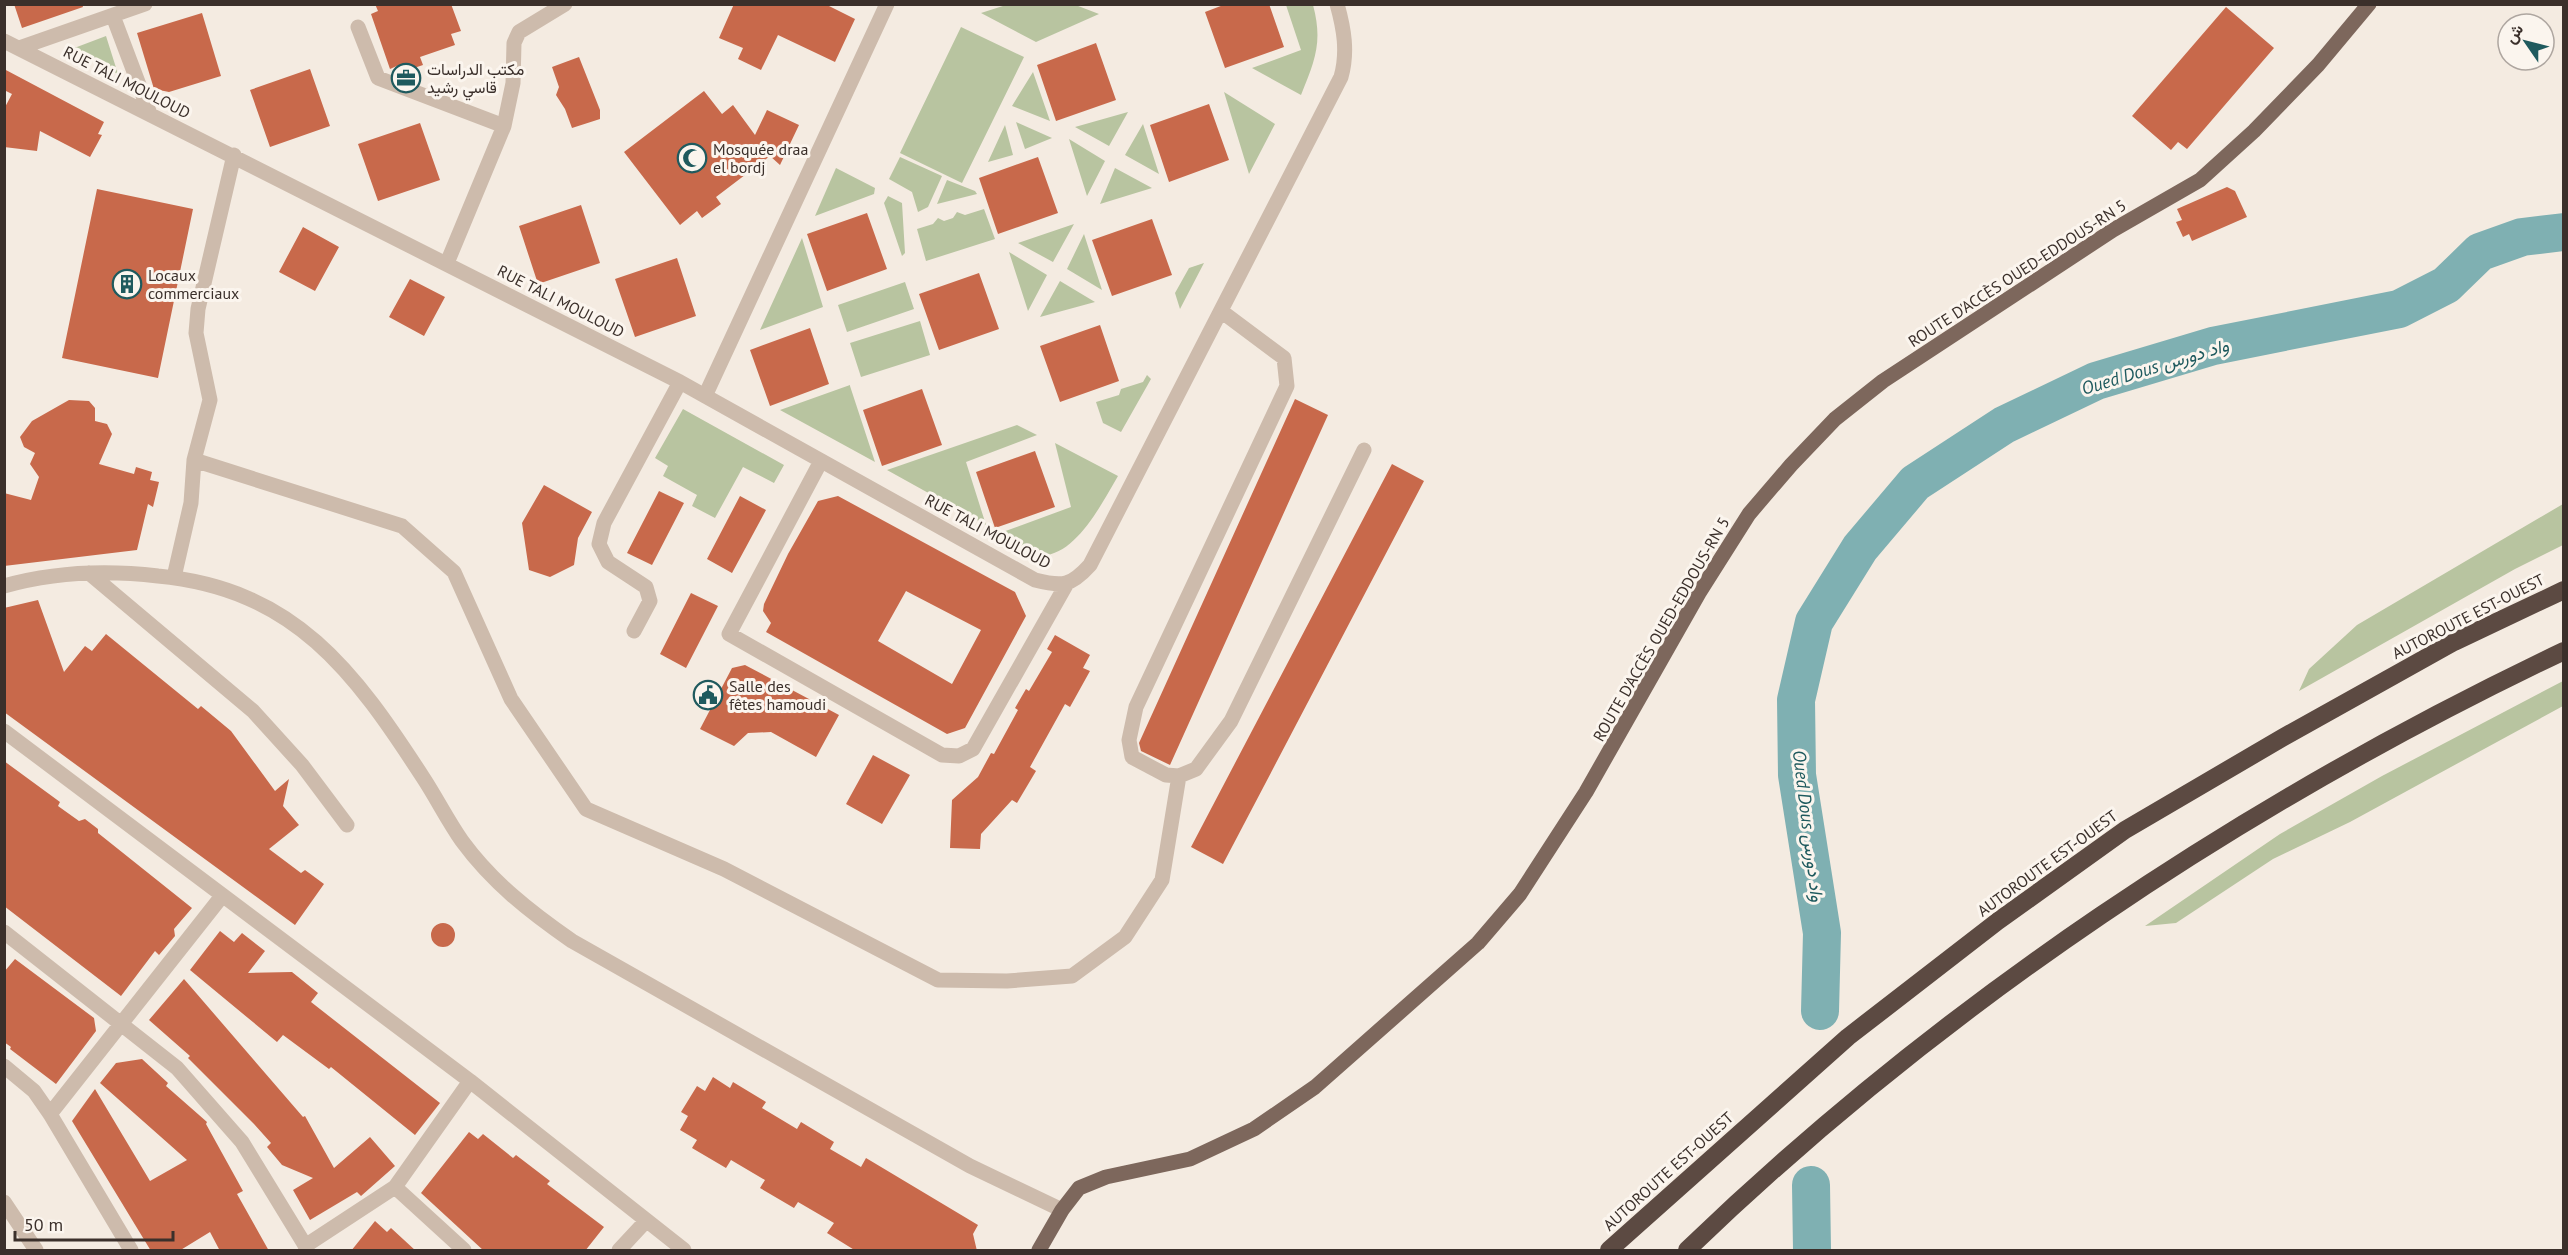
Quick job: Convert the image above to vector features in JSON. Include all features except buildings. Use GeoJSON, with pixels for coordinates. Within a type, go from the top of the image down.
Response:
{"type":"FeatureCollection","features":[{"type":"Feature","properties":{"kind":"highway","name":"AUTOROUTE EST-OUEST"},"geometry":{"type":"LineString","coordinates":[[1609,1251],[1848,1037],[1998,921],[2125,830],[2454,642],[2564,590]]}},
{"type":"Feature","properties":{"kind":"highway"},"geometry":{"type":"LineString","coordinates":[[1689,1249],[1867,1089],[2032,964],[2203,849],[2390,740],[2493,685],[2564,651]]}},
{"type":"Feature","properties":{"kind":"main road","name":"ROUTE D'ACCÈS OUED-EDDOUS-RN 5"},"geometry":{"type":"LineString","coordinates":[[1040,1251],[1062,1210],[1079,1188],[1106,1177],[1190,1159],[1254,1129],[1315,1087],[1461,958],[1520,894],[1586,792],[1699,593],[1749,514],[1813,442],[1835,419],[1883,381],[2113,230],[2200,180],[2254,131],[2318,65],[2369,4]]}},
{"type":"Feature","properties":{"kind":"street"},"geometry":{"type":"LineString","coordinates":[[19,48],[145,4]]}},
{"type":"Feature","properties":{"kind":"street"},"geometry":{"type":"LineString","coordinates":[[447,263],[504,126],[513,83],[514,43],[519,32],[565,4]]}},
{"type":"Feature","properties":{"kind":"street"},"geometry":{"type":"LineString","coordinates":[[705,396],[887,4]]}},
{"type":"Feature","properties":{"kind":"street"},"geometry":{"type":"LineString","coordinates":[[1337,4],[1345,42],[1345,62],[1341,77],[1221,311],[1284,358],[1287,386],[1136,707],[1129,740],[1132,758],[1166,775],[1179,776],[1196,769],[1231,721],[1364,450]]}},
{"type":"Feature","properties":{"kind":"street"},"geometry":{"type":"LineString","coordinates":[[113,16],[150,114]]}},
{"type":"Feature","properties":{"kind":"street"},"geometry":{"type":"LineString","coordinates":[[358,27],[378,78],[504,126]]}},
{"type":"Feature","properties":{"kind":"street","name":"RUE TALI MOULOUD"},"geometry":{"type":"LineString","coordinates":[[4,41],[681,382],[1035,580],[1066,585],[1078,579],[1090,565],[1221,311]]}},
{"type":"Feature","properties":{"kind":"street"},"geometry":{"type":"LineString","coordinates":[[174,577],[191,503],[194,460],[210,400],[196,333],[198,309],[234,155]]}},
{"type":"Feature","properties":{"kind":"street"},"geometry":{"type":"LineString","coordinates":[[634,631],[650,601],[646,587],[608,562],[599,544],[604,523],[681,382]]}},
{"type":"Feature","properties":{"kind":"street"},"geometry":{"type":"LineString","coordinates":[[194,460],[402,526],[454,572],[511,699],[586,809],[724,868],[938,980],[1007,981],[1072,976],[1125,937],[1162,879],[1179,776]]}},
{"type":"Feature","properties":{"kind":"street"},"geometry":{"type":"LineString","coordinates":[[821,461],[729,634],[942,754],[959,756],[973,749],[1066,585]]}},
{"type":"Feature","properties":{"kind":"street"},"geometry":{"type":"LineString","coordinates":[[4,586],[24,580],[89,573],[131,573],[174,577],[232,592],[257,601],[284,615],[336,658],[393,732],[462,841],[508,893],[534,915],[572,941],[970,1166],[1062,1210]]}},
{"type":"Feature","properties":{"kind":"street"},"geometry":{"type":"LineString","coordinates":[[89,573],[253,711],[302,765],[347,825]]}},
{"type":"Feature","properties":{"kind":"street"},"geometry":{"type":"LineString","coordinates":[[4,731],[470,1081],[684,1251]]}},
{"type":"Feature","properties":{"kind":"street"},"geometry":{"type":"LineString","coordinates":[[50,1114],[222,896]]}},
{"type":"Feature","properties":{"kind":"street"},"geometry":{"type":"LineString","coordinates":[[4,932],[177,1068],[213,1106],[242,1142],[307,1248],[395,1187],[470,1081]]}},
{"type":"Feature","properties":{"kind":"street"},"geometry":{"type":"LineString","coordinates":[[4,1066],[34,1092],[50,1114],[131,1251]]}},
{"type":"Feature","properties":{"kind":"street"},"geometry":{"type":"LineString","coordinates":[[395,1187],[464,1251]]}},
{"type":"Feature","properties":{"kind":"street"},"geometry":{"type":"LineString","coordinates":[[4,1202],[36,1251]]}},
{"type":"Feature","properties":{"kind":"street"},"geometry":{"type":"LineString","coordinates":[[619,1251],[646,1221]]}},
{"type":"Feature","properties":{"kind":"green space"},"geometry":{"type":"Polygon","coordinates":[[[1073,4],[1099,14],[1036,42],[981,13],[1006,5],[1073,4]]]}},
{"type":"Feature","properties":{"kind":"green space"},"geometry":{"type":"Polygon","coordinates":[[[1286,5],[1313,5],[1316,18],[1316,51],[1301,95],[1252,68],[1301,50],[1286,5]]]}},
{"type":"Feature","properties":{"kind":"green space"},"geometry":{"type":"Polygon","coordinates":[[[961,27],[1024,57],[962,183],[900,153],[961,27]]]}},
{"type":"Feature","properties":{"kind":"green space"},"geometry":{"type":"Polygon","coordinates":[[[106,36],[118,74],[69,50],[106,36]]]}},
{"type":"Feature","properties":{"kind":"green space"},"geometry":{"type":"Polygon","coordinates":[[[1033,72],[1050,121],[1012,106],[1033,72]]]}},
{"type":"Feature","properties":{"kind":"green space"},"geometry":{"type":"Polygon","coordinates":[[[1224,92],[1275,124],[1249,174],[1224,92]]]}},
{"type":"Feature","properties":{"kind":"green space"},"geometry":{"type":"Polygon","coordinates":[[[1128,112],[1109,146],[1075,127],[1128,112]]]}},
{"type":"Feature","properties":{"kind":"green space"},"geometry":{"type":"Polygon","coordinates":[[[1016,122],[1052,138],[1025,149],[1016,122]]]}},
{"type":"Feature","properties":{"kind":"green space"},"geometry":{"type":"Polygon","coordinates":[[[1143,124],[1159,174],[1125,155],[1143,124]]]}},
{"type":"Feature","properties":{"kind":"green space"},"geometry":{"type":"Polygon","coordinates":[[[1005,125],[1013,155],[988,162],[1005,125]]]}},
{"type":"Feature","properties":{"kind":"green space"},"geometry":{"type":"Polygon","coordinates":[[[1069,139],[1105,161],[1087,196],[1069,139]]]}},
{"type":"Feature","properties":{"kind":"green space"},"geometry":{"type":"Polygon","coordinates":[[[900,157],[942,176],[928,207],[918,212],[912,192],[889,179],[900,157]]]}},
{"type":"Feature","properties":{"kind":"green space"},"geometry":{"type":"Polygon","coordinates":[[[836,168],[875,188],[874,194],[815,216],[836,168]]]}},
{"type":"Feature","properties":{"kind":"green space"},"geometry":{"type":"Polygon","coordinates":[[[1115,168],[1152,188],[1100,204],[1115,168]]]}},
{"type":"Feature","properties":{"kind":"green space"},"geometry":{"type":"Polygon","coordinates":[[[947,180],[975,191],[977,194],[937,204],[947,180]]]}},
{"type":"Feature","properties":{"kind":"green space"},"geometry":{"type":"Polygon","coordinates":[[[888,196],[902,203],[905,253],[902,256],[884,203],[888,196]]]}},
{"type":"Feature","properties":{"kind":"green space"},"geometry":{"type":"Polygon","coordinates":[[[984,209],[995,239],[926,261],[917,229],[933,224],[938,218],[944,221],[953,218],[957,212],[965,215],[984,209]]]}},
{"type":"Feature","properties":{"kind":"green space"},"geometry":{"type":"Polygon","coordinates":[[[1074,224],[1053,262],[1018,243],[1074,224]]]}},
{"type":"Feature","properties":{"kind":"green space"},"geometry":{"type":"Polygon","coordinates":[[[1084,234],[1102,290],[1067,269],[1084,234]]]}},
{"type":"Feature","properties":{"kind":"green space"},"geometry":{"type":"Polygon","coordinates":[[[802,238],[823,307],[760,330],[802,238]]]}},
{"type":"Feature","properties":{"kind":"green space"},"geometry":{"type":"Polygon","coordinates":[[[1009,252],[1047,275],[1028,311],[1009,252]]]}},
{"type":"Feature","properties":{"kind":"green space"},"geometry":{"type":"Polygon","coordinates":[[[1204,263],[1180,309],[1175,293],[1189,268],[1204,263]]]}},
{"type":"Feature","properties":{"kind":"green space"},"geometry":{"type":"Polygon","coordinates":[[[1060,281],[1095,302],[1040,317],[1060,281]]]}},
{"type":"Feature","properties":{"kind":"green space"},"geometry":{"type":"Polygon","coordinates":[[[905,282],[914,309],[847,332],[838,305],[905,282]]]}},
{"type":"Feature","properties":{"kind":"green space"},"geometry":{"type":"Polygon","coordinates":[[[920,321],[930,355],[861,377],[850,343],[920,321]]]}},
{"type":"Feature","properties":{"kind":"green space"},"geometry":{"type":"Polygon","coordinates":[[[1147,375],[1151,379],[1121,432],[1103,423],[1096,402],[1119,395],[1121,389],[1143,382],[1147,375]]]}},
{"type":"Feature","properties":{"kind":"green space"},"geometry":{"type":"Polygon","coordinates":[[[850,386],[875,462],[780,410],[850,386]]]}},
{"type":"Feature","properties":{"kind":"green space"},"geometry":{"type":"Polygon","coordinates":[[[683,409],[784,465],[774,483],[743,467],[715,518],[692,506],[697,495],[663,476],[668,466],[655,458],[683,409]]]}},
{"type":"Feature","properties":{"kind":"green space"},"geometry":{"type":"Polygon","coordinates":[[[1017,425],[1037,435],[966,462],[986,525],[887,470],[1017,425]]]}},
{"type":"Feature","properties":{"kind":"green space"},"geometry":{"type":"Polygon","coordinates":[[[1055,443],[1118,476],[1094,516],[1071,542],[1059,551],[1045,555],[1031,553],[1000,533],[1071,507],[1055,443]]]}},
{"type":"Feature","properties":{"kind":"green space"},"geometry":{"type":"Polygon","coordinates":[[[2563,504],[2563,545],[2515,569],[2299,691],[2309,669],[2357,625],[2563,504]]]}},
{"type":"Feature","properties":{"kind":"green space"},"geometry":{"type":"Polygon","coordinates":[[[2563,681],[2563,706],[2350,822],[2273,859],[2176,923],[2145,926],[2280,834],[2382,776],[2563,681]]]}},
{"type":"Feature","properties":{"kind":"waterway","name":"Oued Dous واد دورس"},"geometry":{"type":"LineString","coordinates":[[1820,1011],[1822,933],[1797,775],[1796,700],[1814,622],[1860,548],[1915,483],[2004,425],[2096,381],[2213,346],[2399,309],[2446,285],[2480,252],[2522,237],[2564,232]]}},
{"type":"Feature","properties":{"kind":"waterway","name":"Oued Dous واد دورس"},"geometry":{"type":"LineString","coordinates":[[1811,1185],[1812,1250]]}},
{"type":"Feature","properties":{"kind":"place","name":"مكتب الدراسات قاسي رشيد"},"geometry":{"type":"Point","coordinates":[406,78]}},
{"type":"Feature","properties":{"kind":"place","name":"Mosquée draa el bordj"},"geometry":{"type":"Point","coordinates":[692,158]}},
{"type":"Feature","properties":{"kind":"place","name":"Locaux commerciaux"},"geometry":{"type":"Point","coordinates":[127,284]}},
{"type":"Feature","properties":{"kind":"place","name":"Salle des fêtes hamoudi"},"geometry":{"type":"Point","coordinates":[708,695]}}]}
